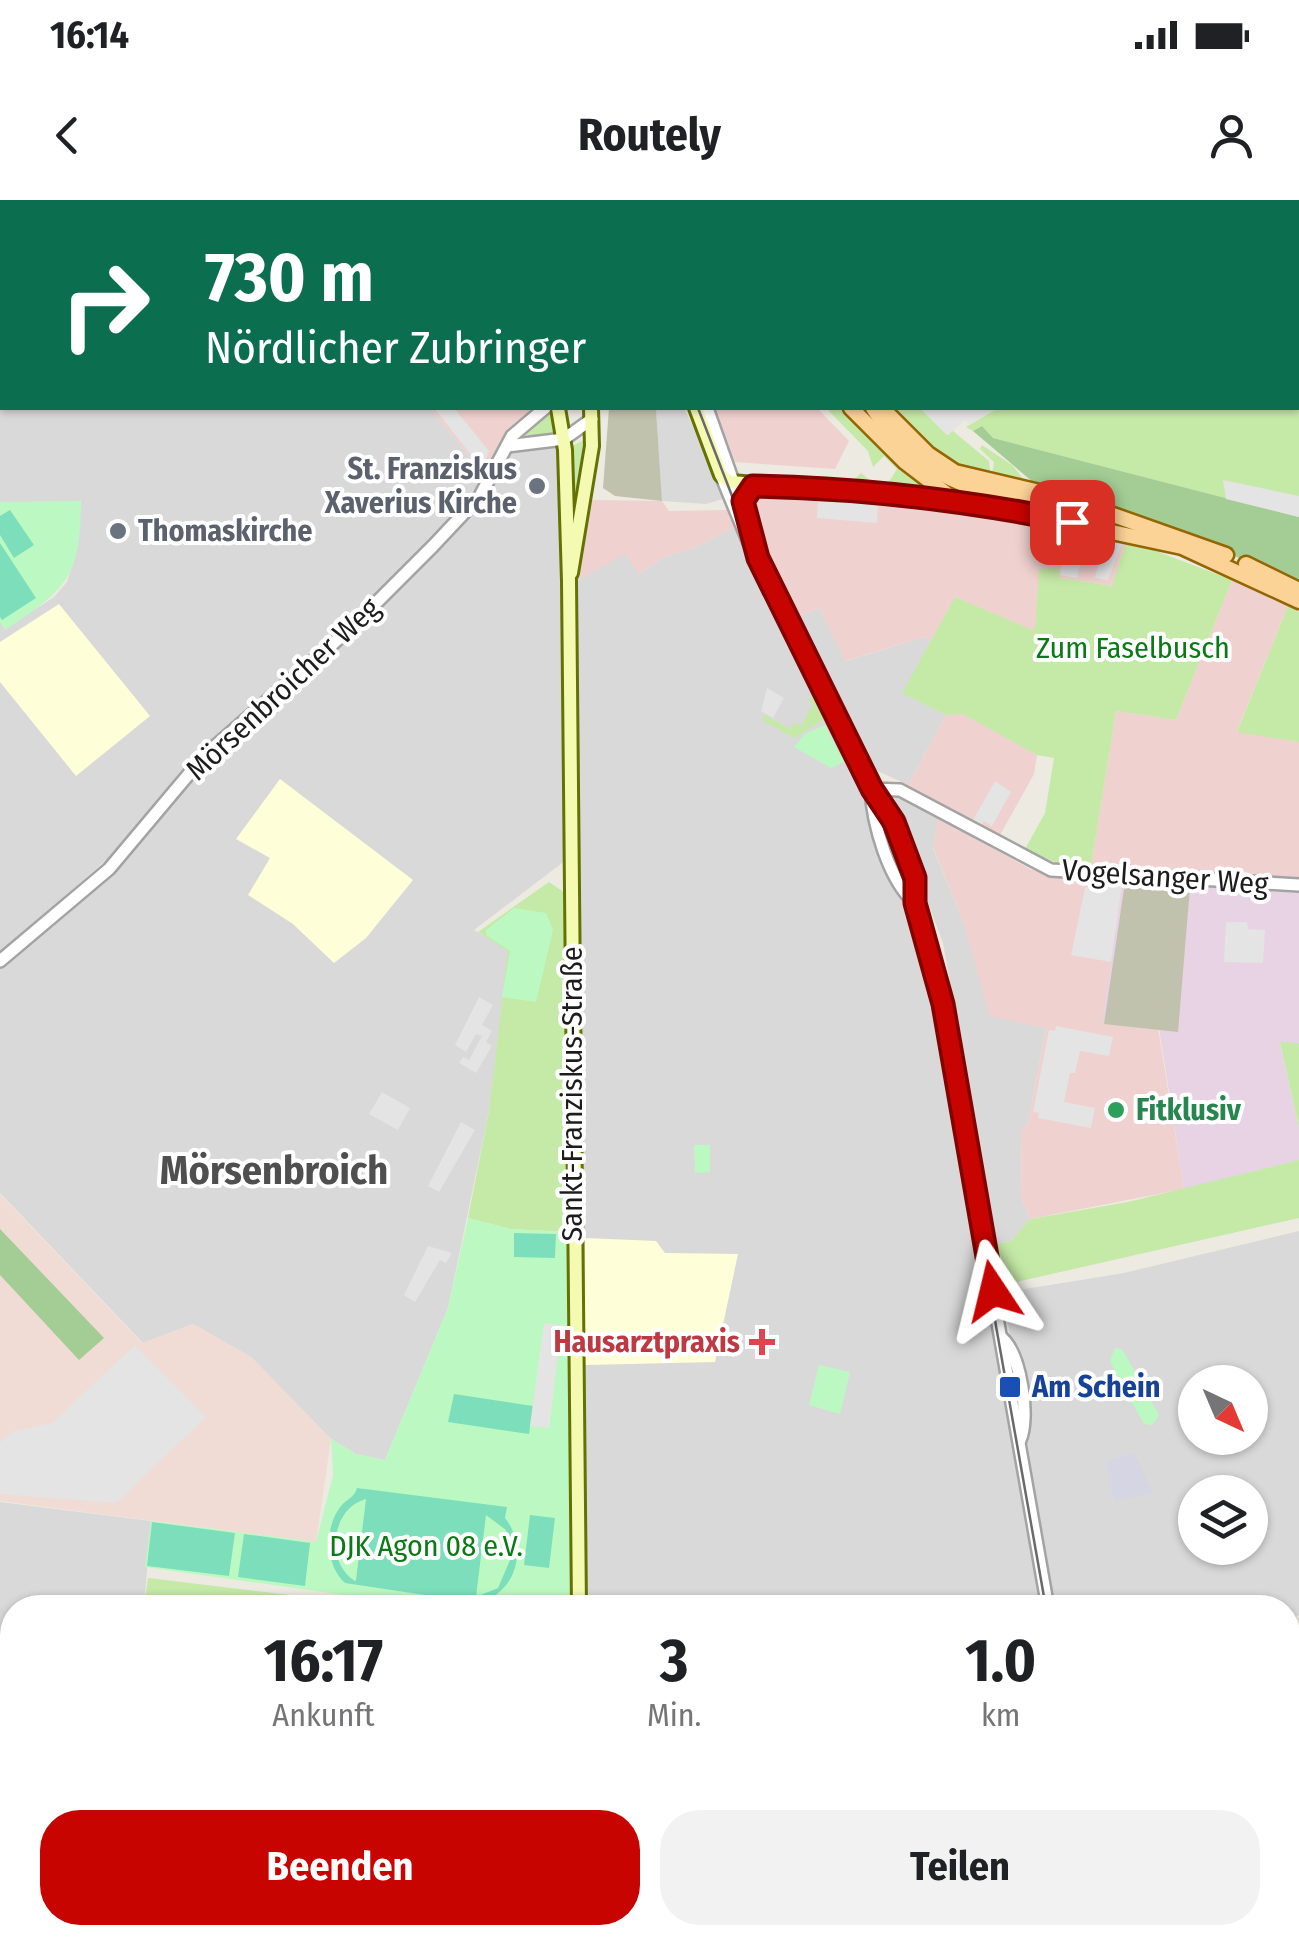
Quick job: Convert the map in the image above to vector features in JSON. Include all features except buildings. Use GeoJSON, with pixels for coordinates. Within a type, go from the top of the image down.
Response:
{"type":"FeatureCollection","features":[{"type":"Feature","properties":{"kind":"main road","name":"Sankt-Franziskus-Straße"},"geometry":{"type":"LineString","coordinates":[[558,410],[564,439],[569,581],[579,1595]]}},
{"type":"Feature","properties":{"kind":"main road"},"geometry":{"type":"LineString","coordinates":[[697,410],[721,475],[737,484],[952,498],[1182,547]]}},
{"type":"Feature","properties":{"kind":"main road"},"geometry":{"type":"LineString","coordinates":[[853,410],[905,462],[952,498]]}},
{"type":"Feature","properties":{"kind":"main road"},"geometry":{"type":"LineString","coordinates":[[875,410],[912,454],[954,483],[1105,519],[1182,547],[1299,601]]}},
{"type":"Feature","properties":{"kind":"main road","name":"Sankt-Franziskus-Straße"},"geometry":{"type":"LineString","coordinates":[[569,581],[587,486],[591,411]]}},
{"type":"Feature","properties":{"kind":"main road"},"geometry":{"type":"LineString","coordinates":[[888,411],[928,454],[955,472],[1065,498],[1149,525],[1299,590]]}},
{"type":"Feature","properties":{"kind":"street","name":"Mörsenbroicher Weg"},"geometry":{"type":"LineString","coordinates":[[0,961],[109,869],[204,756],[410,569],[480,496],[519,428],[542,410]]}},
{"type":"Feature","properties":{"kind":"street"},"geometry":{"type":"LineString","coordinates":[[708,410],[743,501],[758,558]]}},
{"type":"Feature","properties":{"kind":"street"},"geometry":{"type":"LineString","coordinates":[[507,446],[527,440],[564,439],[591,411]]}},
{"type":"Feature","properties":{"kind":"street"},"geometry":{"type":"LineString","coordinates":[[519,428],[527,440]]}},
{"type":"Feature","properties":{"kind":"street"},"geometry":{"type":"LineString","coordinates":[[721,475],[872,789],[894,822],[915,878],[915,903],[943,1004],[1002,1338],[1000,1352],[1020,1440],[1046,1595]]}},
{"type":"Feature","properties":{"kind":"street"},"geometry":{"type":"LineString","coordinates":[[743,501],[753,486]]}},
{"type":"Feature","properties":{"kind":"street","name":"Vogelsanger Weg"},"geometry":{"type":"LineString","coordinates":[[872,789],[900,790],[1026,861],[1058,872],[1299,885]]}},
{"type":"Feature","properties":{"kind":"shaded area"},"geometry":{"type":"Polygon","coordinates":[[[0,410],[432,410],[484,474],[469,499],[369,602],[189,761],[113,854],[0,952],[0,622],[5,629],[54,597],[67,582],[76,552],[81,502],[0,502],[0,410]]]}},
{"type":"Feature","properties":{"kind":"shaded area"},"geometry":{"type":"Polygon","coordinates":[[[432,410],[536,410],[506,437],[484,474],[432,410]]]}},
{"type":"Feature","properties":{"kind":"shaded area"},"geometry":{"type":"Polygon","coordinates":[[[436,410],[456,410],[489,451],[482,469],[436,410]]]}},
{"type":"Feature","properties":{"kind":"shaded area"},"geometry":{"type":"Polygon","coordinates":[[[609,410],[656,410],[662,501],[615,496],[603,488],[609,410]]]}},
{"type":"Feature","properties":{"kind":"shaded area"},"geometry":{"type":"Polygon","coordinates":[[[656,410],[685,410],[724,490],[723,499],[706,504],[662,501],[656,410]]]}},
{"type":"Feature","properties":{"kind":"shaded area"},"geometry":{"type":"Polygon","coordinates":[[[715,410],[819,410],[849,441],[835,469],[735,462],[715,410]]]}},
{"type":"Feature","properties":{"kind":"shaded area"},"geometry":{"type":"Polygon","coordinates":[[[922,410],[994,410],[969,424],[965,420],[948,435],[922,410]]]}},
{"type":"Feature","properties":{"kind":"shaded area"},"geometry":{"type":"Polygon","coordinates":[[[556,442],[563,450],[566,860],[474,930],[509,951],[489,1111],[448,1308],[385,1460],[356,1454],[331,1439],[251,1357],[193,1324],[143,1343],[0,1193],[0,969],[116,871],[203,767],[353,629],[478,502],[508,448],[556,442]]]}},
{"type":"Feature","properties":{"kind":"shaded area"},"geometry":{"type":"Polygon","coordinates":[[[1223,480],[1299,496],[1299,517],[1226,499],[1223,480]]]}},
{"type":"Feature","properties":{"kind":"shaded area"},"geometry":{"type":"Polygon","coordinates":[[[758,492],[942,503],[1048,520],[1127,540],[1126,554],[1112,586],[1059,578],[1036,632],[955,597],[931,641],[924,637],[845,661],[819,608],[796,618],[751,520],[749,496],[758,492]]]}},
{"type":"Feature","properties":{"kind":"shaded area"},"geometry":{"type":"Polygon","coordinates":[[[592,500],[662,501],[669,511],[728,510],[737,526],[694,548],[664,557],[639,574],[625,554],[576,581],[592,500]]]}},
{"type":"Feature","properties":{"kind":"shaded area"},"geometry":{"type":"Polygon","coordinates":[[[818,500],[878,505],[877,523],[817,518],[818,500]]]}},
{"type":"Feature","properties":{"kind":"shaded area"},"geometry":{"type":"Polygon","coordinates":[[[737,526],[855,775],[922,946],[937,1006],[1040,1595],[583,1595],[576,581],[625,553],[639,574],[664,557],[694,548],[737,526]]]}},
{"type":"Feature","properties":{"kind":"shaded area"},"geometry":{"type":"Polygon","coordinates":[[[1058,528],[1087,536],[1077,578],[1060,575],[1064,549],[1058,528]]]}},
{"type":"Feature","properties":{"kind":"shaded area"},"geometry":{"type":"Polygon","coordinates":[[[1104,539],[1123,541],[1108,580],[1095,578],[1104,539]]]}},
{"type":"Feature","properties":{"kind":"shaded area"},"geometry":{"type":"Polygon","coordinates":[[[1232,580],[1288,606],[1237,731],[1299,742],[1299,880],[1101,872],[1091,866],[1116,711],[1176,720],[1232,580]]]}},
{"type":"Feature","properties":{"kind":"shaded area"},"geometry":{"type":"Polygon","coordinates":[[[59,604],[150,716],[76,776],[0,682],[0,642],[59,604]]]}},
{"type":"Feature","properties":{"kind":"shaded area"},"geometry":{"type":"Polygon","coordinates":[[[819,608],[846,661],[924,637],[931,641],[903,693],[946,715],[908,785],[867,766],[796,618],[819,608]]]}},
{"type":"Feature","properties":{"kind":"shaded area"},"geometry":{"type":"Polygon","coordinates":[[[767,688],[784,698],[773,718],[761,711],[767,688]]]}},
{"type":"Feature","properties":{"kind":"shaded area"},"geometry":{"type":"Polygon","coordinates":[[[963,713],[1037,755],[1034,774],[999,837],[908,785],[946,715],[963,713]]]}},
{"type":"Feature","properties":{"kind":"shaded area"},"geometry":{"type":"Polygon","coordinates":[[[280,779],[413,880],[366,938],[334,963],[293,924],[248,895],[270,858],[236,839],[280,779]]]}},
{"type":"Feature","properties":{"kind":"shaded area"},"geometry":{"type":"Polygon","coordinates":[[[995,781],[1011,792],[992,826],[984,821],[981,827],[972,822],[995,781]]]}},
{"type":"Feature","properties":{"kind":"shaded area"},"geometry":{"type":"Polygon","coordinates":[[[899,796],[938,818],[933,848],[964,924],[1046,1028],[1028,1123],[1021,1129],[1022,1200],[1030,1219],[1011,1241],[997,1244],[943,943],[890,802],[899,796]]]}},
{"type":"Feature","properties":{"kind":"shaded area"},"geometry":{"type":"Polygon","coordinates":[[[938,818],[1030,869],[1055,877],[1123,880],[1103,1021],[1158,1028],[1184,1189],[1030,1219],[1022,1200],[1021,1129],[1028,1123],[1046,1028],[989,1016],[964,924],[933,847],[938,818]]]}},
{"type":"Feature","properties":{"kind":"shaded area"},"geometry":{"type":"Polygon","coordinates":[[[1123,880],[1299,893],[1299,1043],[1280,1043],[1299,1128],[1299,1160],[1184,1189],[1159,1028],[1102,1022],[1123,880]]]}},
{"type":"Feature","properties":{"kind":"shaded area"},"geometry":{"type":"Polygon","coordinates":[[[1125,882],[1190,887],[1178,1032],[1104,1024],[1125,882]]]}},
{"type":"Feature","properties":{"kind":"shaded area"},"geometry":{"type":"Polygon","coordinates":[[[1090,883],[1122,883],[1111,962],[1071,955],[1085,888],[1090,883]]]}},
{"type":"Feature","properties":{"kind":"shaded area"},"geometry":{"type":"Polygon","coordinates":[[[1226,922],[1247,922],[1248,929],[1265,930],[1263,963],[1224,962],[1226,922]]]}},
{"type":"Feature","properties":{"kind":"shaded area"},"geometry":{"type":"Polygon","coordinates":[[[479,997],[493,1005],[482,1025],[492,1031],[486,1042],[492,1046],[476,1073],[459,1063],[463,1057],[469,1060],[482,1036],[476,1034],[466,1052],[455,1045],[479,997]]]}},
{"type":"Feature","properties":{"kind":"shaded area"},"geometry":{"type":"Polygon","coordinates":[[[1056,1026],[1113,1037],[1109,1056],[1080,1051],[1075,1073],[1070,1073],[1064,1102],[1095,1108],[1091,1128],[1038,1118],[1039,1113],[1033,1112],[1049,1030],[1055,1031],[1056,1026]]]}},
{"type":"Feature","properties":{"kind":"shaded area"},"geometry":{"type":"Polygon","coordinates":[[[382,1092],[410,1108],[398,1130],[369,1114],[382,1092]]]}},
{"type":"Feature","properties":{"kind":"shaded area"},"geometry":{"type":"Polygon","coordinates":[[[461,1122],[475,1130],[439,1192],[428,1186],[461,1122]]]}},
{"type":"Feature","properties":{"kind":"shaded area"},"geometry":{"type":"Polygon","coordinates":[[[0,1194],[142,1343],[193,1324],[251,1357],[331,1439],[316,1542],[0,1501],[0,1194]]]}},
{"type":"Feature","properties":{"kind":"shaded area"},"geometry":{"type":"Polygon","coordinates":[[[1299,1231],[1299,1595],[1052,1595],[1004,1299],[1013,1291],[1124,1273],[1299,1231]]]}},
{"type":"Feature","properties":{"kind":"shaded area"},"geometry":{"type":"Polygon","coordinates":[[[585,1238],[656,1241],[665,1253],[738,1254],[715,1362],[585,1365],[585,1238]]]}},
{"type":"Feature","properties":{"kind":"shaded area"},"geometry":{"type":"Polygon","coordinates":[[[428,1246],[452,1253],[446,1263],[440,1260],[415,1302],[404,1295],[428,1246]]]}},
{"type":"Feature","properties":{"kind":"shaded area"},"geometry":{"type":"Polygon","coordinates":[[[544,1323],[562,1325],[549,1428],[530,1426],[544,1323]]]}},
{"type":"Feature","properties":{"kind":"shaded area"},"geometry":{"type":"Polygon","coordinates":[[[135,1345],[206,1417],[116,1503],[0,1494],[0,1442],[11,1432],[52,1423],[135,1345]]]}},
{"type":"Feature","properties":{"kind":"shaded area"},"geometry":{"type":"Polygon","coordinates":[[[1134,1453],[1153,1493],[1114,1501],[1107,1461],[1134,1453]]]}},
{"type":"Feature","properties":{"kind":"shaded area"},"geometry":{"type":"Polygon","coordinates":[[[0,1502],[151,1521],[145,1595],[0,1595],[0,1502]]]}},
{"type":"Feature","properties":{"kind":"green space"},"geometry":{"type":"Polygon","coordinates":[[[547,410],[556,410],[560,436],[526,435],[523,431],[547,410]]]}},
{"type":"Feature","properties":{"kind":"green space"},"geometry":{"type":"Polygon","coordinates":[[[828,410],[845,410],[906,473],[935,493],[846,488],[861,473],[873,483],[887,485],[897,469],[884,456],[873,467],[868,451],[828,410]]]}},
{"type":"Feature","properties":{"kind":"green space"},"geometry":{"type":"Polygon","coordinates":[[[895,410],[922,410],[947,435],[953,431],[989,461],[990,471],[962,468],[923,441],[895,410]]]}},
{"type":"Feature","properties":{"kind":"green space"},"geometry":{"type":"Polygon","coordinates":[[[995,410],[1299,410],[1299,517],[993,438],[982,426],[973,431],[966,427],[995,410]]]}},
{"type":"Feature","properties":{"kind":"green space"},"geometry":{"type":"Polygon","coordinates":[[[982,426],[993,438],[1299,517],[1299,582],[1135,516],[1034,483],[973,431],[982,426]]]}},
{"type":"Feature","properties":{"kind":"green space"},"geometry":{"type":"Polygon","coordinates":[[[586,439],[573,535],[569,448],[586,439]]]}},
{"type":"Feature","properties":{"kind":"green space"},"geometry":{"type":"Polygon","coordinates":[[[982,445],[1012,465],[1025,481],[992,475],[994,462],[980,449],[982,445]]]}},
{"type":"Feature","properties":{"kind":"green space"},"geometry":{"type":"Polygon","coordinates":[[[81,501],[77,548],[66,579],[43,603],[5,630],[0,622],[0,502],[81,501]]]}},
{"type":"Feature","properties":{"kind":"green space"},"geometry":{"type":"Polygon","coordinates":[[[10,510],[34,545],[14,558],[0,535],[0,516],[10,510]]]}},
{"type":"Feature","properties":{"kind":"green space","name":"Zum Faselbusch"},"geometry":{"type":"Polygon","coordinates":[[[1127,540],[1232,580],[1176,720],[1116,711],[1091,866],[1061,864],[1024,851],[1045,813],[1054,758],[1037,755],[963,714],[946,715],[902,693],[955,597],[1035,631],[1039,569],[1058,568],[1060,578],[1112,586],[1127,540]]]}},
{"type":"Feature","properties":{"kind":"green space"},"geometry":{"type":"Polygon","coordinates":[[[0,543],[36,598],[2,620],[0,617],[0,543]]]}},
{"type":"Feature","properties":{"kind":"green space"},"geometry":{"type":"Polygon","coordinates":[[[1288,606],[1299,612],[1299,742],[1237,732],[1288,606]]]}},
{"type":"Feature","properties":{"kind":"green space"},"geometry":{"type":"Polygon","coordinates":[[[814,694],[826,718],[794,738],[762,720],[765,715],[790,729],[795,723],[801,726],[813,704],[808,700],[814,694]]]}},
{"type":"Feature","properties":{"kind":"green space"},"geometry":{"type":"Polygon","coordinates":[[[825,725],[844,762],[831,768],[794,747],[805,734],[825,725]]]}},
{"type":"Feature","properties":{"kind":"green space"},"geometry":{"type":"Polygon","coordinates":[[[549,882],[565,893],[568,1232],[511,1229],[468,1218],[489,1111],[508,951],[478,932],[549,882]]]}},
{"type":"Feature","properties":{"kind":"green space"},"geometry":{"type":"Polygon","coordinates":[[[514,908],[546,913],[553,930],[536,1002],[502,997],[510,951],[486,935],[486,930],[514,908]]]}},
{"type":"Feature","properties":{"kind":"green space"},"geometry":{"type":"Polygon","coordinates":[[[1280,1042],[1299,1043],[1299,1128],[1280,1042]]]}},
{"type":"Feature","properties":{"kind":"green space"},"geometry":{"type":"Polygon","coordinates":[[[694,1145],[710,1145],[710,1172],[695,1173],[694,1145]]]}},
{"type":"Feature","properties":{"kind":"green space"},"geometry":{"type":"Polygon","coordinates":[[[1299,1160],[1299,1218],[1003,1285],[997,1244],[1011,1241],[1030,1219],[1128,1202],[1299,1160]]]}},
{"type":"Feature","properties":{"kind":"green space","name":"DJK Agon 08 e.V."},"geometry":{"type":"Polygon","coordinates":[[[468,1218],[511,1229],[568,1232],[570,1595],[344,1595],[145,1567],[151,1521],[316,1542],[333,1475],[331,1439],[356,1454],[385,1460],[448,1308],[468,1218]]]}},
{"type":"Feature","properties":{"kind":"green space"},"geometry":{"type":"Polygon","coordinates":[[[0,1229],[104,1338],[79,1360],[0,1275],[0,1229]]]}},
{"type":"Feature","properties":{"kind":"green space"},"geometry":{"type":"Polygon","coordinates":[[[514,1233],[556,1234],[555,1258],[514,1257],[514,1233]]]}},
{"type":"Feature","properties":{"kind":"green space"},"geometry":{"type":"Polygon","coordinates":[[[1115,1348],[1122,1349],[1159,1415],[1152,1425],[1144,1424],[1114,1370],[1110,1360],[1115,1348]]]}},
{"type":"Feature","properties":{"kind":"green space"},"geometry":{"type":"Polygon","coordinates":[[[819,1365],[850,1372],[840,1414],[809,1405],[819,1365]]]}},
{"type":"Feature","properties":{"kind":"green space"},"geometry":{"type":"Polygon","coordinates":[[[454,1394],[533,1406],[529,1434],[448,1422],[454,1394]]]}},
{"type":"Feature","properties":{"kind":"green space","name":"DJK Agon 08 e.V."},"geometry":{"type":"Polygon","coordinates":[[[357,1488],[507,1507],[505,1518],[512,1530],[517,1556],[510,1580],[495,1595],[481,1595],[498,1588],[510,1560],[506,1530],[486,1515],[476,1595],[425,1595],[345,1583],[334,1566],[329,1546],[335,1515],[357,1488]],[[366,1499],[345,1513],[336,1537],[339,1562],[345,1573],[356,1580],[366,1499]]]}},
{"type":"Feature","properties":{"kind":"green space"},"geometry":{"type":"Polygon","coordinates":[[[530,1515],[555,1518],[549,1568],[524,1565],[530,1515]]]}},
{"type":"Feature","properties":{"kind":"green space"},"geometry":{"type":"Polygon","coordinates":[[[152,1522],[235,1533],[229,1576],[147,1566],[152,1522]]]}},
{"type":"Feature","properties":{"kind":"green space"},"geometry":{"type":"Polygon","coordinates":[[[244,1534],[310,1543],[305,1586],[238,1577],[244,1534]]]}},
{"type":"Feature","properties":{"kind":"green space"},"geometry":{"type":"Polygon","coordinates":[[[148,1578],[290,1595],[146,1595],[148,1578]]]}},
{"type":"Feature","properties":{"kind":"tram line"},"geometry":{"type":"LineString","coordinates":[[699,410],[751,545],[867,783],[929,948],[1044,1595]]}},
{"type":"Feature","properties":{"kind":"place","name":"St. Franziskus Xaverius Kirche"},"geometry":{"type":"Point","coordinates":[537,486]}},
{"type":"Feature","properties":{"kind":"place","name":"Thomaskirche"},"geometry":{"type":"Point","coordinates":[118,531]}},
{"type":"Feature","properties":{"kind":"place","name":"Fitklusiv"},"geometry":{"type":"Point","coordinates":[1116,1110]}},
{"type":"Feature","properties":{"kind":"place","name":"Hausarztpraxis"},"geometry":{"type":"Point","coordinates":[762,1342]}},
{"type":"Feature","properties":{"kind":"place","name":"Am Schein"},"geometry":{"type":"Point","coordinates":[1010,1387]}},
{"type":"Feature","properties":{"kind":"district","name":"Mörsenbroich"},"geometry":{"type":"Point","coordinates":[274,1170]}},
{"type":"Feature","properties":{"kind":"route"},"geometry":{"type":"LineString","coordinates":[[993,1291],[943,1004],[929,942],[915,903],[915,878],[894,822],[872,789],[758,558],[743,501],[753,486],[808,488],[952,498],[1072,522]]}}]}
